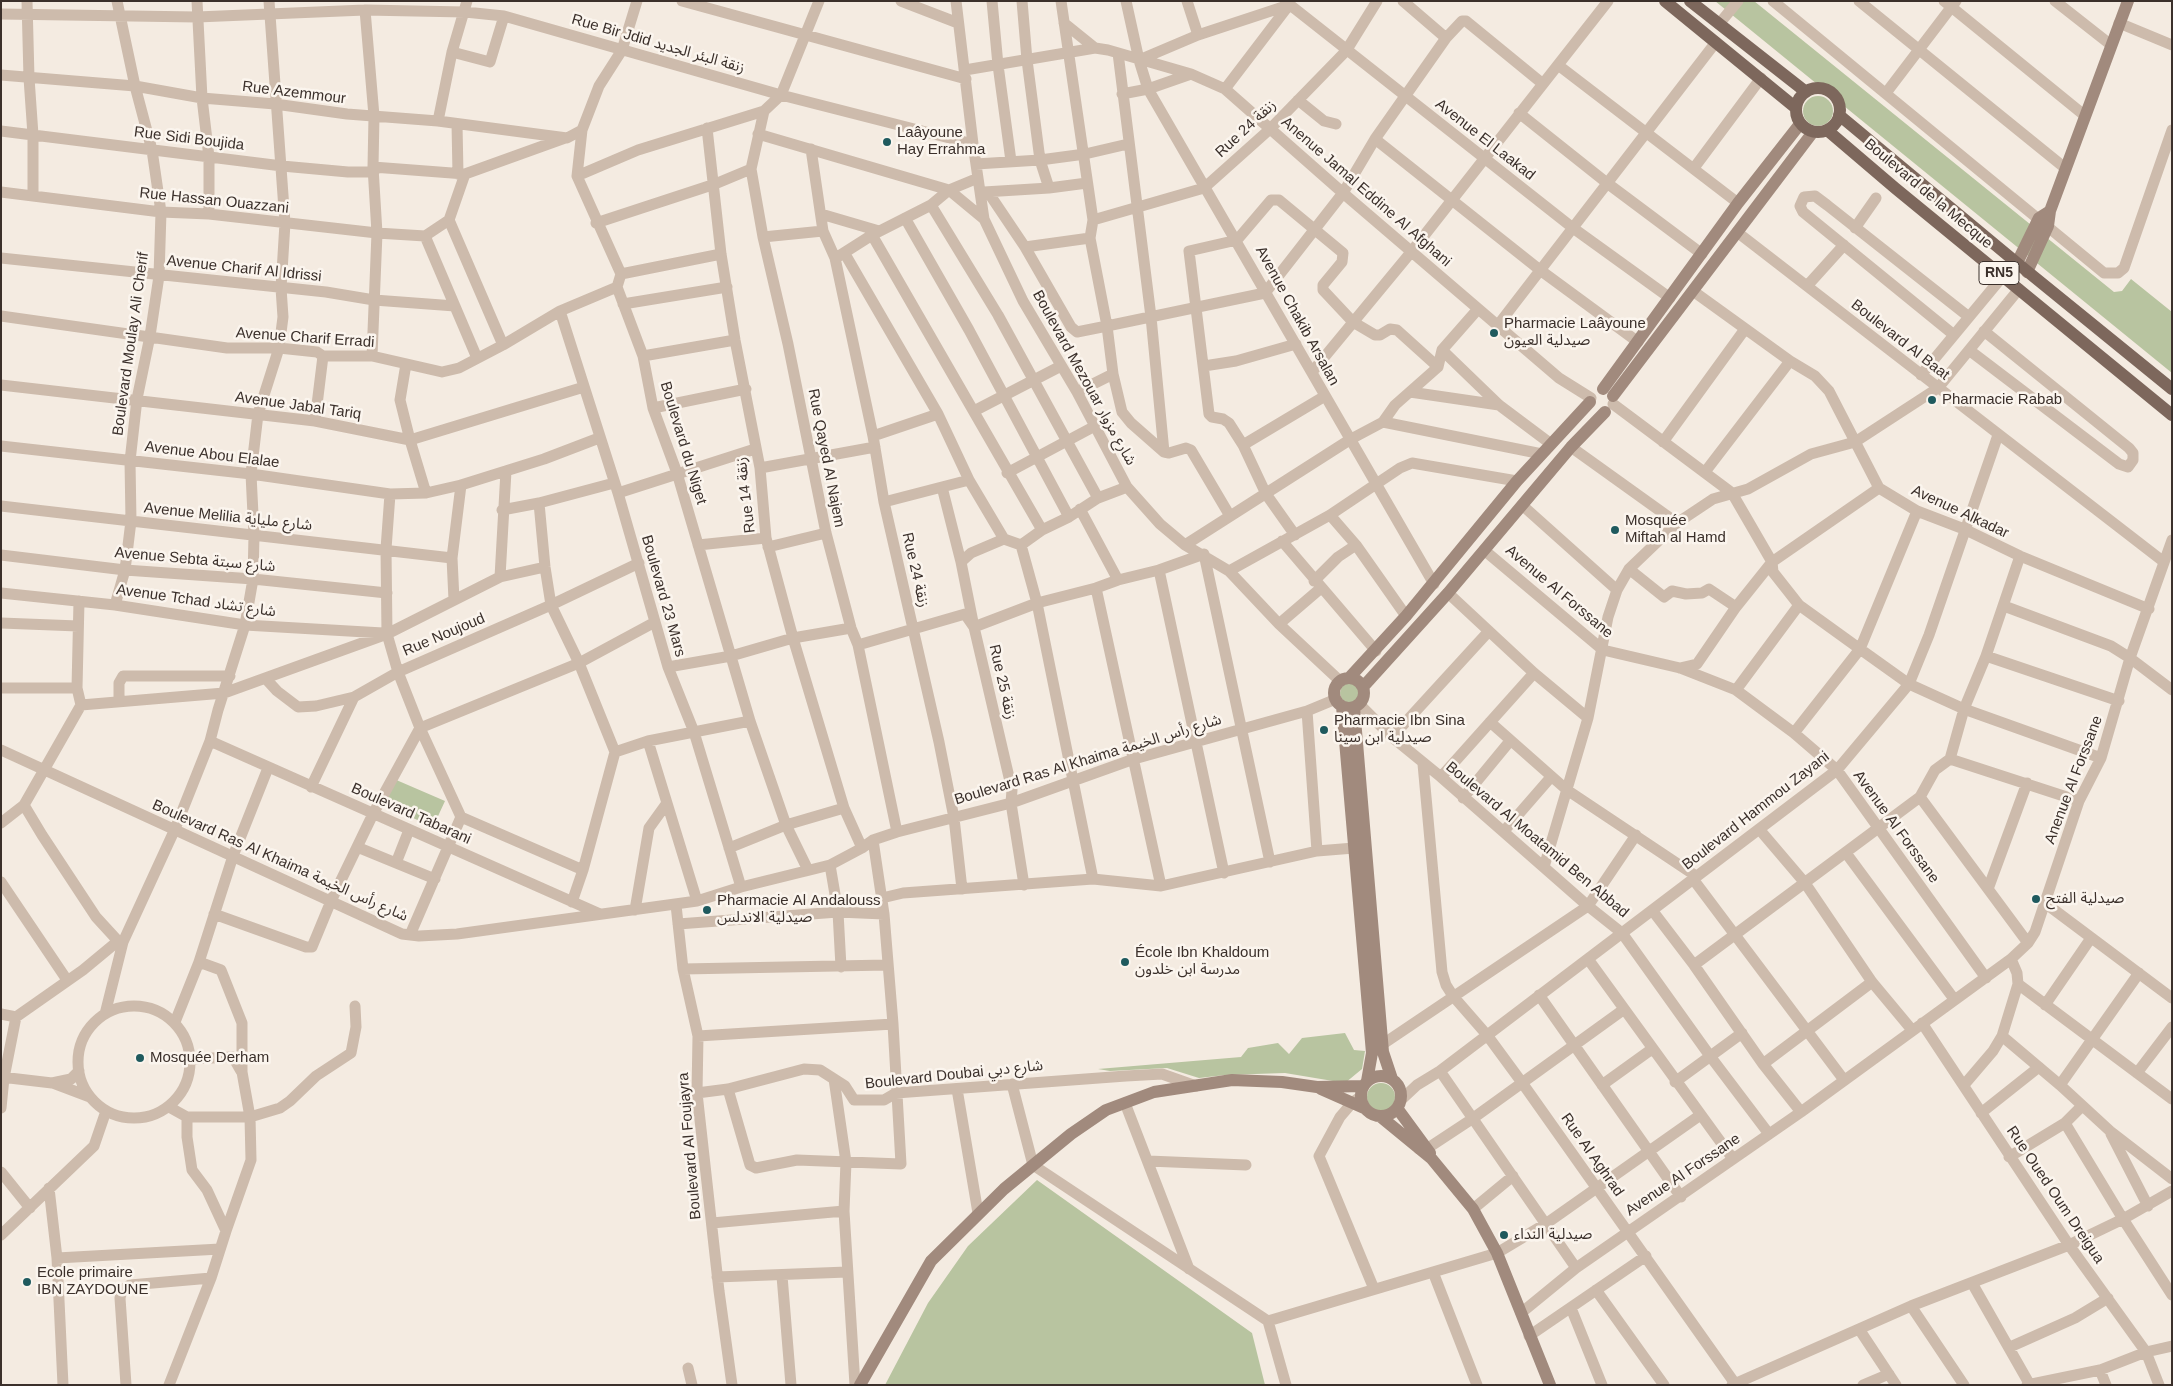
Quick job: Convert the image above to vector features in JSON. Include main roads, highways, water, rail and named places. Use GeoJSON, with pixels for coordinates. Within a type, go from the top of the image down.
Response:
{"type":"FeatureCollection","features":[{"type":"Feature","properties":{"kind":"main road"},"geometry":{"type":"LineString","coordinates":[[1665,1],[1796,108]]}},
{"type":"Feature","properties":{"kind":"main road"},"geometry":{"type":"LineString","coordinates":[[1690,1],[1806,92],[1796,108],[1800,124],[1813,132],[1827,130],[1837,121],[1839,115]]}},
{"type":"Feature","properties":{"kind":"main road"},"geometry":{"type":"LineString","coordinates":[[2027,272],[2128,1]]}},
{"type":"Feature","properties":{"kind":"main road","name":"RN5"},"geometry":{"type":"LineString","coordinates":[[1806,92],[1813,89],[1827,91],[1837,101],[1839,115]]}},
{"type":"Feature","properties":{"kind":"main road","name":"Boulevard de la Mecque"},"geometry":{"type":"LineString","coordinates":[[1839,115],[2027,272],[2172,389]]}},
{"type":"Feature","properties":{"kind":"main road"},"geometry":{"type":"LineString","coordinates":[[1590,400],[1596,411],[1608,400],[1638,342],[1738,203],[1800,124]]}},
{"type":"Feature","properties":{"kind":"main road","name":"Boulevard de la Mecque"},"geometry":{"type":"LineString","coordinates":[[1827,130],[2172,415]]}},
{"type":"Feature","properties":{"kind":"main road"},"geometry":{"type":"LineString","coordinates":[[1363,687],[1448,593],[1571,447],[1693,292],[1813,132]]}},
{"type":"Feature","properties":{"kind":"main road"},"geometry":{"type":"LineString","coordinates":[[2017,263],[2046,218]]}},
{"type":"Feature","properties":{"kind":"main road"},"geometry":{"type":"LineString","coordinates":[[1550,1385],[1497,1253],[1473,1209],[1426,1151],[1397,1094],[1383,1052],[1348,704],[1335,690],[1376,651],[1434,584],[1517,480],[1590,400],[1595,391],[1608,400]]}},
{"type":"Feature","properties":{"kind":"main road"},"geometry":{"type":"LineString","coordinates":[[1345,680],[1357,680],[1363,687],[1364,695],[1348,704]]}},
{"type":"Feature","properties":{"kind":"main road"},"geometry":{"type":"LineString","coordinates":[[1348,704],[1354,848],[1372,1053],[1361,1095],[1372,1114],[1381,1117],[1426,1151]]}},
{"type":"Feature","properties":{"kind":"main road"},"geometry":{"type":"LineString","coordinates":[[1361,1095],[1379,1076],[1397,1094]]}},
{"type":"Feature","properties":{"kind":"main road"},"geometry":{"type":"LineString","coordinates":[[860,1385],[931,1261],[978,1213],[1033,1165],[1071,1134],[1106,1110],[1154,1092],[1232,1080],[1282,1082],[1317,1086],[1361,1095]]}},
{"type":"Feature","properties":{"kind":"main road"},"geometry":{"type":"LineString","coordinates":[[1317,1086],[1361,1095]]}},
{"type":"Feature","properties":{"kind":"main road"},"geometry":{"type":"LineString","coordinates":[[1381,1117],[1390,1114],[1397,1094]]}},
{"type":"Feature","properties":{"kind":"place","name":"Laâyoune Hay Errahma"},"geometry":{"type":"Point","coordinates":[887,142]}},
{"type":"Feature","properties":{"kind":"place","name":"Pharmacie Laâyoune صيدلية العيون"},"geometry":{"type":"Point","coordinates":[1494,333]}},
{"type":"Feature","properties":{"kind":"place","name":"Pharmacie Rabab"},"geometry":{"type":"Point","coordinates":[1932,400]}},
{"type":"Feature","properties":{"kind":"place","name":"Mosquée Miftah al Hamd"},"geometry":{"type":"Point","coordinates":[1615,530]}},
{"type":"Feature","properties":{"kind":"place","name":"Pharmacie Ibn Sina صيدلية ابن سينا"},"geometry":{"type":"Point","coordinates":[1324,730]}},
{"type":"Feature","properties":{"kind":"place","name":"صيدلية الفتح"},"geometry":{"type":"Point","coordinates":[2036,899]}},
{"type":"Feature","properties":{"kind":"place","name":"Pharmacie Al Andalouss صيدلية الاندلس"},"geometry":{"type":"Point","coordinates":[707,910]}},
{"type":"Feature","properties":{"kind":"place","name":"École Ibn Khaldoum مدرسة ابن خلدون"},"geometry":{"type":"Point","coordinates":[1125,962]}},
{"type":"Feature","properties":{"kind":"place","name":"Mosquée Derham"},"geometry":{"type":"Point","coordinates":[140,1058]}},
{"type":"Feature","properties":{"kind":"place","name":"صيدلية النداء"},"geometry":{"type":"Point","coordinates":[1504,1235]}},
{"type":"Feature","properties":{"kind":"place","name":"Ecole primaire IBN ZAYDOUNE"},"geometry":{"type":"Point","coordinates":[27,1282]}}]}
